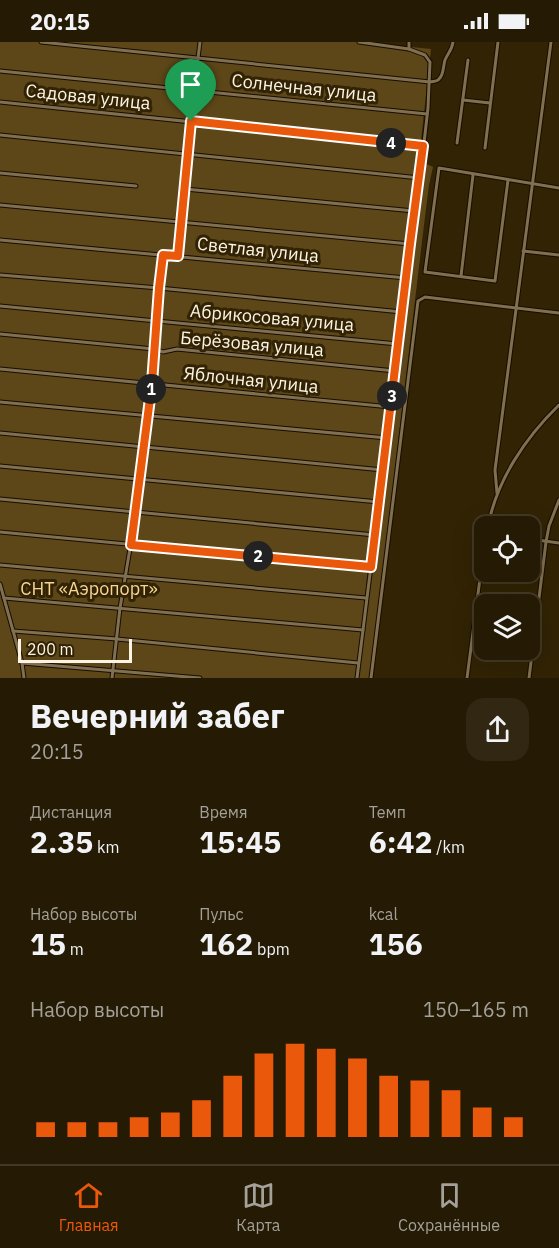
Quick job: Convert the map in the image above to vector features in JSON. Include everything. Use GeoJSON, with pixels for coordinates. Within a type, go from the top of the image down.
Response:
{"type":"FeatureCollection","features":[{"type":"Feature","properties":{"kind":"street"},"geometry":{"type":"LineString","coordinates":[[41,42],[430,82],[440,79],[453,42]]}},
{"type":"Feature","properties":{"kind":"street"},"geometry":{"type":"LineString","coordinates":[[178,256],[200,42]]}},
{"type":"Feature","properties":{"kind":"street"},"geometry":{"type":"LineString","coordinates":[[357,678],[430,82],[430,62],[425,55],[409,49],[359,42]]}},
{"type":"Feature","properties":{"kind":"street"},"geometry":{"type":"LineString","coordinates":[[409,42],[409,49]]}},
{"type":"Feature","properties":{"kind":"street"},"geometry":{"type":"LineString","coordinates":[[485,148],[498,42]]}},
{"type":"Feature","properties":{"kind":"street"},"geometry":{"type":"LineString","coordinates":[[497,493],[495,470],[551,42]]}},
{"type":"Feature","properties":{"kind":"street"},"geometry":{"type":"LineString","coordinates":[[458,143],[468,60]]}},
{"type":"Feature","properties":{"kind":"street","name":"Солнечная улица"},"geometry":{"type":"LineString","coordinates":[[0,71],[427,114]]}},
{"type":"Feature","properties":{"kind":"street"},"geometry":{"type":"LineString","coordinates":[[463,100],[490,103]]}},
{"type":"Feature","properties":{"kind":"street","name":"Садовая улица"},"geometry":{"type":"LineString","coordinates":[[0,102],[423,146]]}},
{"type":"Feature","properties":{"kind":"street"},"geometry":{"type":"LineString","coordinates":[[0,135],[420,178]]}},
{"type":"Feature","properties":{"kind":"street"},"geometry":{"type":"LineString","coordinates":[[508,180],[495,280],[425,272],[438,168],[559,188]]}},
{"type":"Feature","properties":{"kind":"street"},"geometry":{"type":"LineString","coordinates":[[0,173],[136,186]]}},
{"type":"Feature","properties":{"kind":"street"},"geometry":{"type":"LineString","coordinates":[[461,276],[473,175]]}},
{"type":"Feature","properties":{"kind":"street"},"geometry":{"type":"LineString","coordinates":[[185,189],[414,211]]}},
{"type":"Feature","properties":{"kind":"street"},"geometry":{"type":"LineString","coordinates":[[0,205],[410,244]]}},
{"type":"Feature","properties":{"kind":"street","name":"Светлая улица"},"geometry":{"type":"LineString","coordinates":[[0,240],[406,278]]}},
{"type":"Feature","properties":{"kind":"street"},"geometry":{"type":"LineString","coordinates":[[523,251],[559,255]]}},
{"type":"Feature","properties":{"kind":"street"},"geometry":{"type":"LineString","coordinates":[[112,678],[152,383],[163,255]]}},
{"type":"Feature","properties":{"kind":"street"},"geometry":{"type":"LineString","coordinates":[[0,275],[402,312]]}},
{"type":"Feature","properties":{"kind":"street"},"geometry":{"type":"LineString","coordinates":[[371,678],[417,307],[420,299],[425,297],[559,313]]}},
{"type":"Feature","properties":{"kind":"street","name":"Абрикосовая улица"},"geometry":{"type":"LineString","coordinates":[[0,306],[398,344]]}},
{"type":"Feature","properties":{"kind":"street","name":"Берёзовая улица"},"geometry":{"type":"LineString","coordinates":[[0,334],[154,349],[163,352],[177,349],[395,371]]}},
{"type":"Feature","properties":{"kind":"street","name":"Яблочная улица"},"geometry":{"type":"LineString","coordinates":[[0,369],[391,407]]}},
{"type":"Feature","properties":{"kind":"street"},"geometry":{"type":"LineString","coordinates":[[0,402],[387,438]]}},
{"type":"Feature","properties":{"kind":"street"},"geometry":{"type":"LineString","coordinates":[[489,516],[497,493],[512,464],[544,419],[559,405]]}},
{"type":"Feature","properties":{"kind":"street"},"geometry":{"type":"LineString","coordinates":[[0,433],[383,470]]}},
{"type":"Feature","properties":{"kind":"street"},"geometry":{"type":"LineString","coordinates":[[0,466],[379,502]]}},
{"type":"Feature","properties":{"kind":"street"},"geometry":{"type":"LineString","coordinates":[[0,499],[375,535]]}},
{"type":"Feature","properties":{"kind":"street"},"geometry":{"type":"LineString","coordinates":[[529,678],[546,542],[549,526],[559,500]]}},
{"type":"Feature","properties":{"kind":"street"},"geometry":{"type":"LineString","coordinates":[[0,532],[371,567]]}},
{"type":"Feature","properties":{"kind":"street"},"geometry":{"type":"LineString","coordinates":[[540,541],[559,543]]}},
{"type":"Feature","properties":{"kind":"street"},"geometry":{"type":"LineString","coordinates":[[0,565],[366,598]]}},
{"type":"Feature","properties":{"kind":"street"},"geometry":{"type":"LineString","coordinates":[[467,678],[480,582]]}},
{"type":"Feature","properties":{"kind":"street"},"geometry":{"type":"LineString","coordinates":[[0,584],[24,678]]}},
{"type":"Feature","properties":{"kind":"street"},"geometry":{"type":"LineString","coordinates":[[4,598],[363,630]]}},
{"type":"Feature","properties":{"kind":"street"},"geometry":{"type":"LineString","coordinates":[[13,631],[358,663]]}},
{"type":"Feature","properties":{"kind":"street"},"geometry":{"type":"LineString","coordinates":[[22,663],[200,678]]}},
{"type":"Feature","properties":{"kind":"green space","name":"СНТ «Аэропорт»"},"geometry":{"type":"Polygon","coordinates":[[[0,42],[363,42],[431,49],[406,278],[372,529],[357,678],[0,678],[0,42]]]}},
{"type":"Feature","properties":{"kind":"green space"},"geometry":{"type":"Polygon","coordinates":[[[424,163],[433,167],[424,225],[370,678],[358,678],[424,163]]]}},
{"type":"Feature","properties":{"kind":"route"},"geometry":{"type":"LineString","coordinates":[[191,121],[423,146],[371,567],[131,545],[152,383],[163,255],[178,256],[191,121]]}}]}
